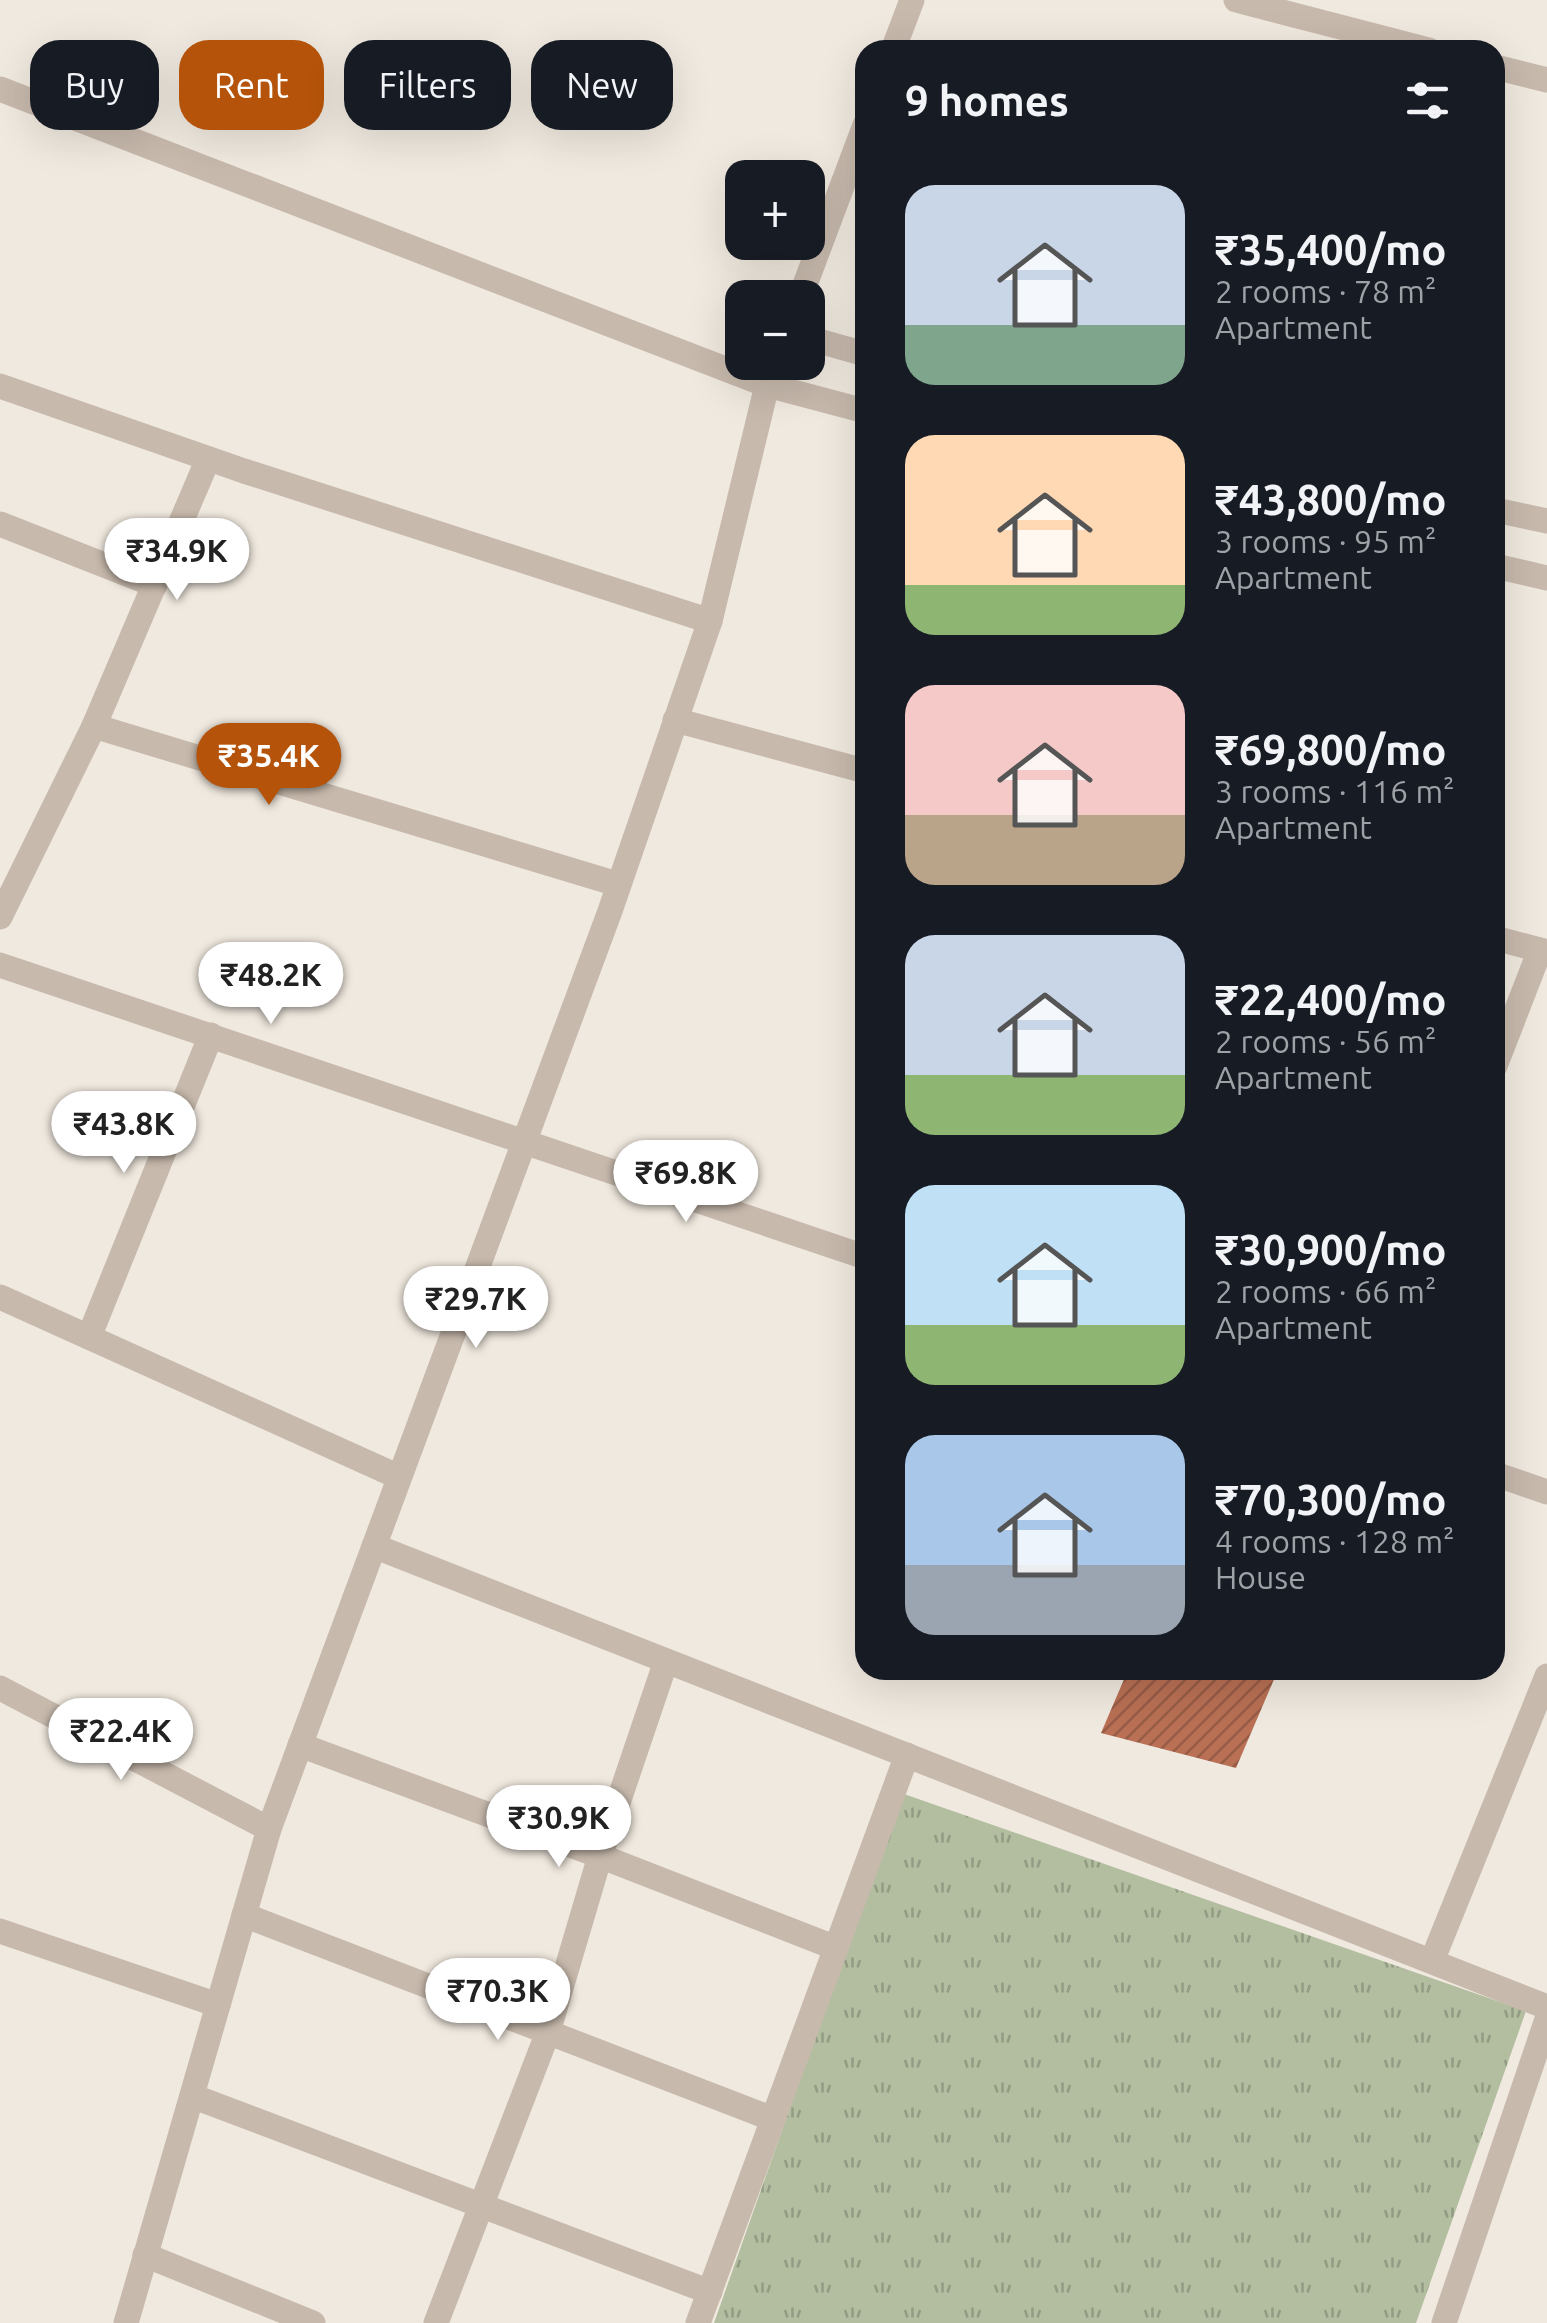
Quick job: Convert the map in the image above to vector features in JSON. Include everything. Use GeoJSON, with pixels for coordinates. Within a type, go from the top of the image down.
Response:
{"type":"FeatureCollection","features":[{"type":"Feature","properties":{"kind":"street"},"geometry":{"type":"LineString","coordinates":[[897,40],[911,0]]}},
{"type":"Feature","properties":{"kind":"street"},"geometry":{"type":"LineString","coordinates":[[1236,0],[1390,40]]}},
{"type":"Feature","properties":{"kind":"street"},"geometry":{"type":"LineString","coordinates":[[1505,70],[1547,80]]}},
{"type":"Feature","properties":{"kind":"street"},"geometry":{"type":"LineString","coordinates":[[0,89],[725,357]]}},
{"type":"Feature","properties":{"kind":"street"},"geometry":{"type":"LineString","coordinates":[[807,280],[855,152]]}},
{"type":"Feature","properties":{"kind":"street"},"geometry":{"type":"LineString","coordinates":[[825,343],[855,351]]}},
{"type":"Feature","properties":{"kind":"street"},"geometry":{"type":"LineString","coordinates":[[126,2323],[268,1829],[610,911],[710,621],[770,380]]}},
{"type":"Feature","properties":{"kind":"street"},"geometry":{"type":"LineString","coordinates":[[787,380],[855,407]]}},
{"type":"Feature","properties":{"kind":"street"},"geometry":{"type":"LineString","coordinates":[[0,386],[208,459],[710,621]]}},
{"type":"Feature","properties":{"kind":"street"},"geometry":{"type":"LineString","coordinates":[[0,917],[94,726],[208,459]]}},
{"type":"Feature","properties":{"kind":"street"},"geometry":{"type":"LineString","coordinates":[[1505,512],[1547,521]]}},
{"type":"Feature","properties":{"kind":"street"},"geometry":{"type":"LineString","coordinates":[[0,524],[155,585]]}},
{"type":"Feature","properties":{"kind":"street"},"geometry":{"type":"LineString","coordinates":[[1505,568],[1547,578]]}},
{"type":"Feature","properties":{"kind":"street"},"geometry":{"type":"LineString","coordinates":[[675,720],[855,768]]}},
{"type":"Feature","properties":{"kind":"street"},"geometry":{"type":"LineString","coordinates":[[94,726],[618,884]]}},
{"type":"Feature","properties":{"kind":"street"},"geometry":{"type":"LineString","coordinates":[[1505,941],[1543,951],[1505,1042]]}},
{"type":"Feature","properties":{"kind":"street"},"geometry":{"type":"LineString","coordinates":[[0,965],[855,1254]]}},
{"type":"Feature","properties":{"kind":"street"},"geometry":{"type":"LineString","coordinates":[[89,1337],[211,1036]]}},
{"type":"Feature","properties":{"kind":"street"},"geometry":{"type":"LineString","coordinates":[[0,1298],[400,1477]]}},
{"type":"Feature","properties":{"kind":"street"},"geometry":{"type":"LineString","coordinates":[[1505,1477],[1547,1492]]}},
{"type":"Feature","properties":{"kind":"street"},"geometry":{"type":"LineString","coordinates":[[374,1546],[1547,2007]]}},
{"type":"Feature","properties":{"kind":"street"},"geometry":{"type":"LineString","coordinates":[[436,2323],[548,2032],[600,1856],[666,1661]]}},
{"type":"Feature","properties":{"kind":"street"},"geometry":{"type":"LineString","coordinates":[[1432,1962],[1547,1676]]}},
{"type":"Feature","properties":{"kind":"street"},"geometry":{"type":"LineString","coordinates":[[0,1688],[268,1829]]}},
{"type":"Feature","properties":{"kind":"street"},"geometry":{"type":"LineString","coordinates":[[300,1746],[836,1948]]}},
{"type":"Feature","properties":{"kind":"street"},"geometry":{"type":"LineString","coordinates":[[698,2323],[907,1755]]}},
{"type":"Feature","properties":{"kind":"street"},"geometry":{"type":"LineString","coordinates":[[244,1914],[773,2118]]}},
{"type":"Feature","properties":{"kind":"street"},"geometry":{"type":"LineString","coordinates":[[0,1932],[218,2005]]}},
{"type":"Feature","properties":{"kind":"street"},"geometry":{"type":"LineString","coordinates":[[1444,2323],[1547,2018]]}},
{"type":"Feature","properties":{"kind":"street"},"geometry":{"type":"LineString","coordinates":[[192,2096],[710,2292]]}},
{"type":"Feature","properties":{"kind":"street"},"geometry":{"type":"LineString","coordinates":[[145,2255],[313,2323]]}},
{"type":"Feature","properties":{"kind":"green space"},"geometry":{"type":"Polygon","coordinates":[[[901,1793],[1526,2011],[1416,2323],[714,2323],[901,1793]]]}},
{"type":"Feature","properties":{"kind":"building"},"geometry":{"type":"Polygon","coordinates":[[[1124,1680],[1274,1680],[1236,1768],[1101,1733],[1124,1680]]]}}]}
